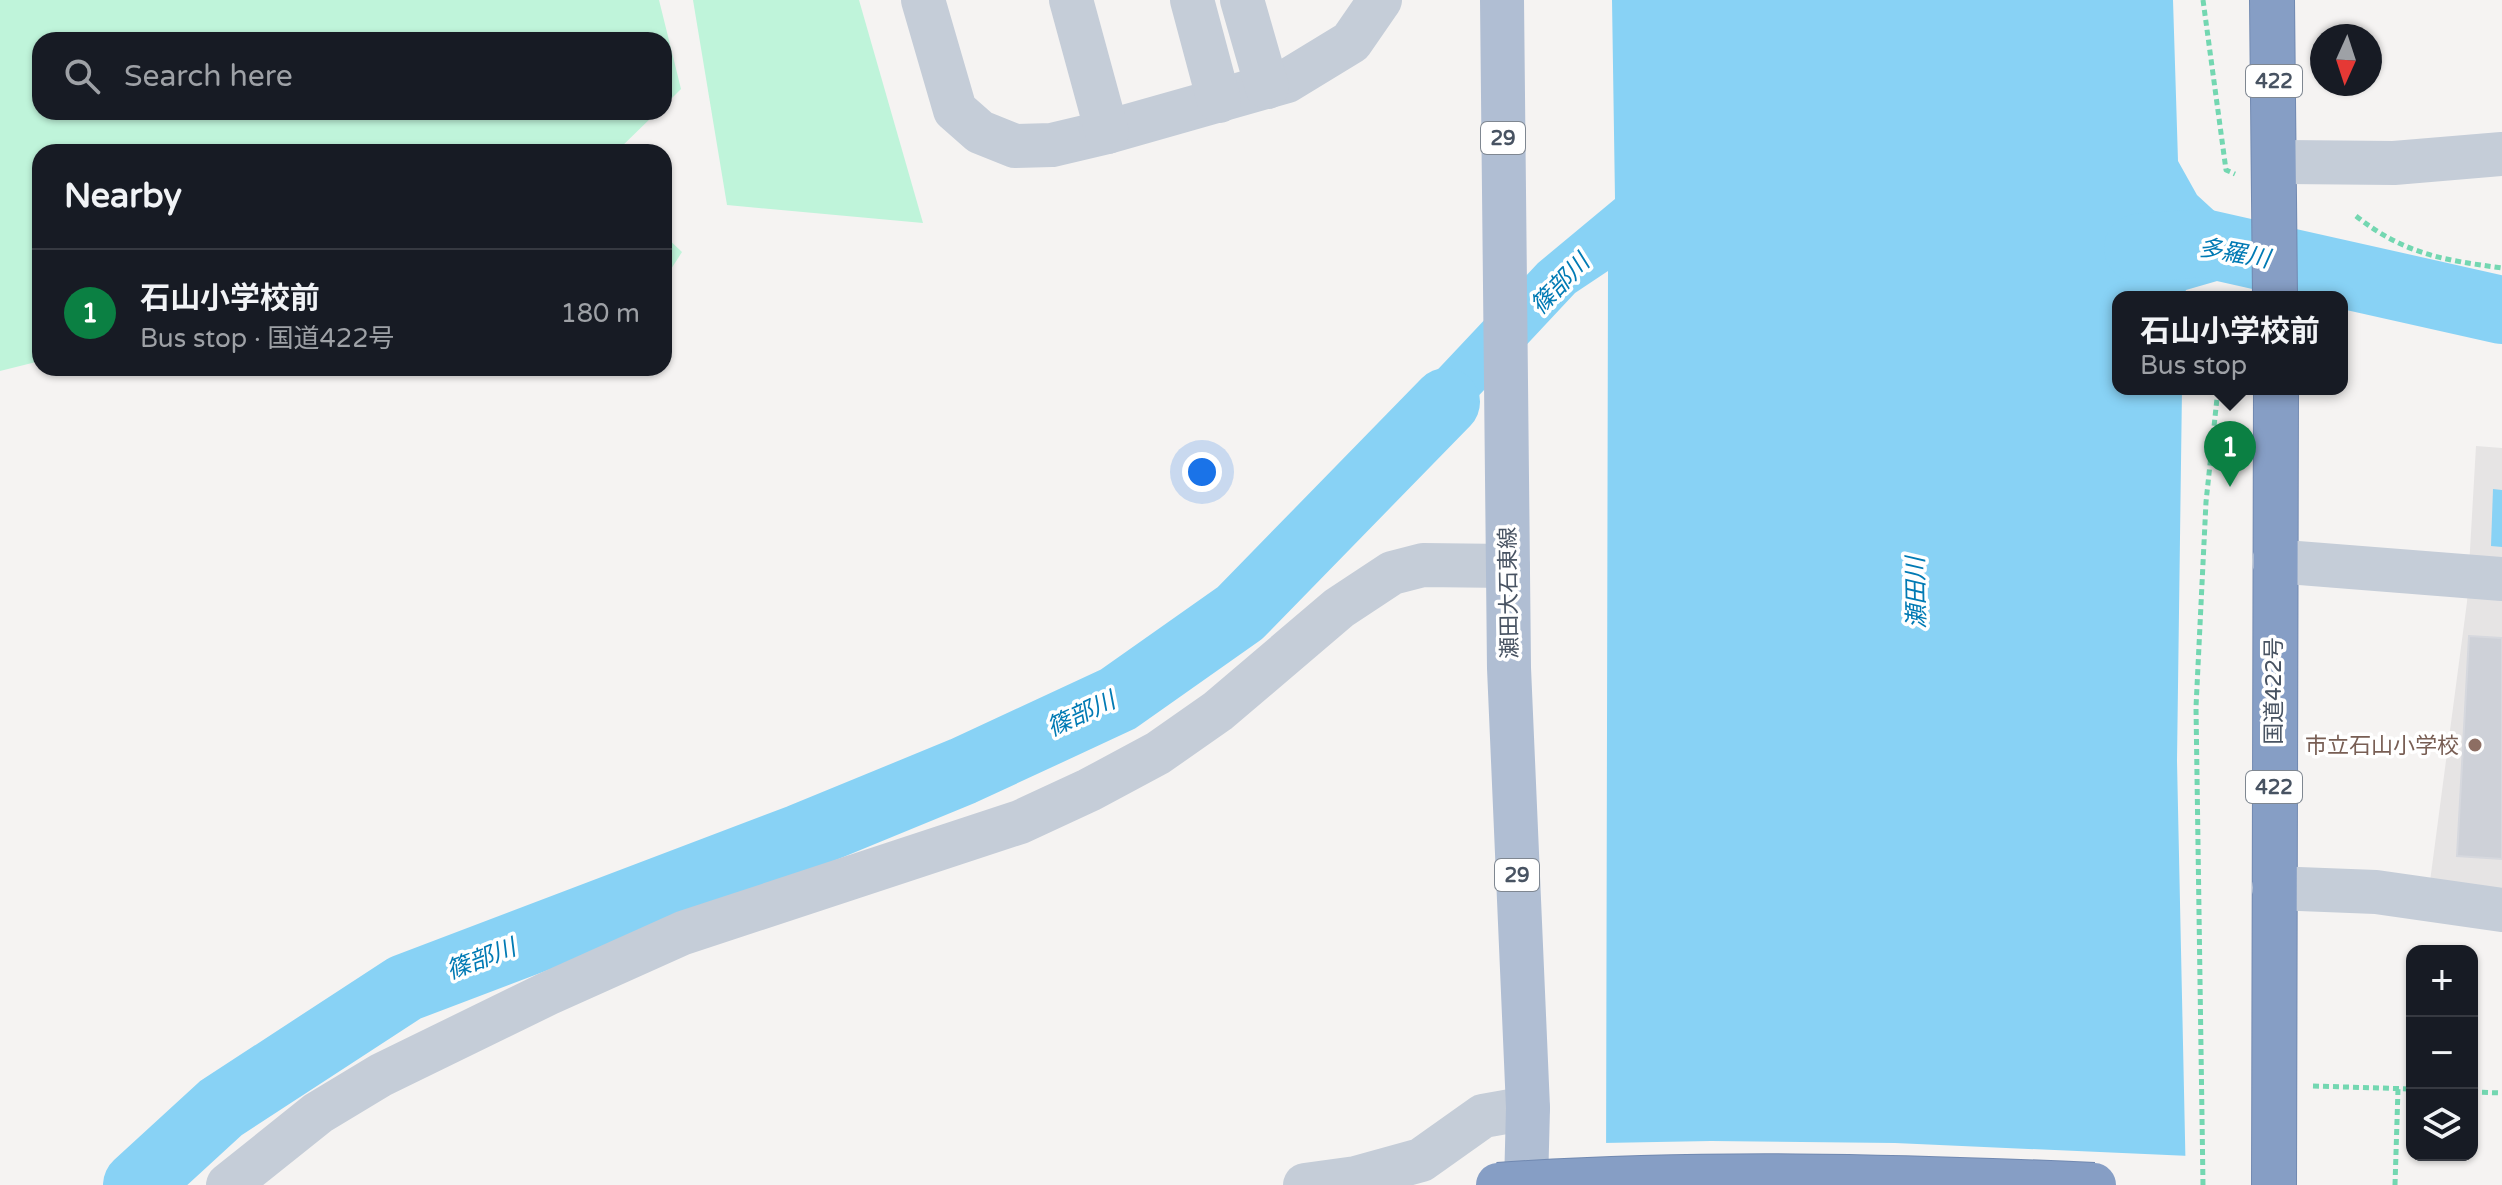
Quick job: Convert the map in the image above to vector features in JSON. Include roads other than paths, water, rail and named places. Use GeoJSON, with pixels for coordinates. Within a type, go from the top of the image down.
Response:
{"type":"FeatureCollection","features":[{"type":"Feature","properties":{"kind":"highway","name":"422"},"geometry":{"type":"LineString","coordinates":[[2272,0],[2275,291]]}},
{"type":"Feature","properties":{"kind":"highway","name":"国道422号"},"geometry":{"type":"LineString","coordinates":[[2274,1185],[2276,395]]}},
{"type":"Feature","properties":{"kind":"highway"},"geometry":{"type":"LineString","coordinates":[[1494,1185],[1695,1174],[1891,1175],[2094,1185]]}},
{"type":"Feature","properties":{"kind":"main road","name":"瀬田大石東線"},"geometry":{"type":"LineString","coordinates":[[1502,0],[1508,566],[1515,843],[1528,1108],[1526,1185]]}},
{"type":"Feature","properties":{"kind":"street"},"geometry":{"type":"LineString","coordinates":[[923,0],[955,110],[980,132],[1015,146],[1052,145],[1107,132],[1287,81],[1351,42],[1380,0]]}},
{"type":"Feature","properties":{"kind":"street"},"geometry":{"type":"LineString","coordinates":[[1071,0],[1107,132]]}},
{"type":"Feature","properties":{"kind":"street"},"geometry":{"type":"LineString","coordinates":[[1192,0],[1219,101]]}},
{"type":"Feature","properties":{"kind":"street"},"geometry":{"type":"LineString","coordinates":[[1242,0],[1267,87]]}},
{"type":"Feature","properties":{"kind":"street"},"geometry":{"type":"LineString","coordinates":[[2274,162],[2394,163],[2502,154]]}},
{"type":"Feature","properties":{"kind":"street"},"geometry":{"type":"LineString","coordinates":[[2274,561],[2502,579]]}},
{"type":"Feature","properties":{"kind":"street"},"geometry":{"type":"LineString","coordinates":[[228,1185],[318,1113],[381,1075],[547,994],[683,933],[1020,822],[1089,790],[1158,753],[1218,711],[1339,608],[1392,573],[1423,565],[1508,566]]}},
{"type":"Feature","properties":{"kind":"street"},"geometry":{"type":"LineString","coordinates":[[2274,888],[2376,892],[2502,910]]}},
{"type":"Feature","properties":{"kind":"street"},"geometry":{"type":"LineString","coordinates":[[1305,1185],[1356,1178],[1421,1160],[1483,1116],[1528,1108]]}},
{"type":"Feature","properties":{"kind":"water","name":"瀬田川"},"geometry":{"type":"Polygon","coordinates":[[[1612,0],[2173,0],[2178,161],[2197,195],[2233,228],[2231,277],[2186,291],[2112,291],[2112,395],[2182,395],[2177,761],[2186,1185],[1606,1185],[1608,271],[1575,293],[1394,486],[1362,450],[1538,263],[1615,199],[1612,0]]]}},
{"type":"Feature","properties":{"kind":"water"},"geometry":{"type":"Polygon","coordinates":[[[2493,489],[2502,490],[2502,547],[2491,546],[2493,489]]]}},
{"type":"Feature","properties":{"kind":"waterway","name":"多羅川"},"geometry":{"type":"LineString","coordinates":[[2138,248],[2203,243],[2502,310]]}},
{"type":"Feature","properties":{"kind":"waterway","name":"篠部川"},"geometry":{"type":"LineString","coordinates":[[137,1185],[221,1108],[405,988],[800,838],[963,771],[1118,699],[1240,613],[1446,402]]}},
{"type":"Feature","properties":{"kind":"place","name":"石山小学校前"},"geometry":{"type":"Point","coordinates":[2230,487]}},
{"type":"Feature","properties":{"kind":"place","name":"市立石山小学校"},"geometry":{"type":"Point","coordinates":[2475,745]}}]}
